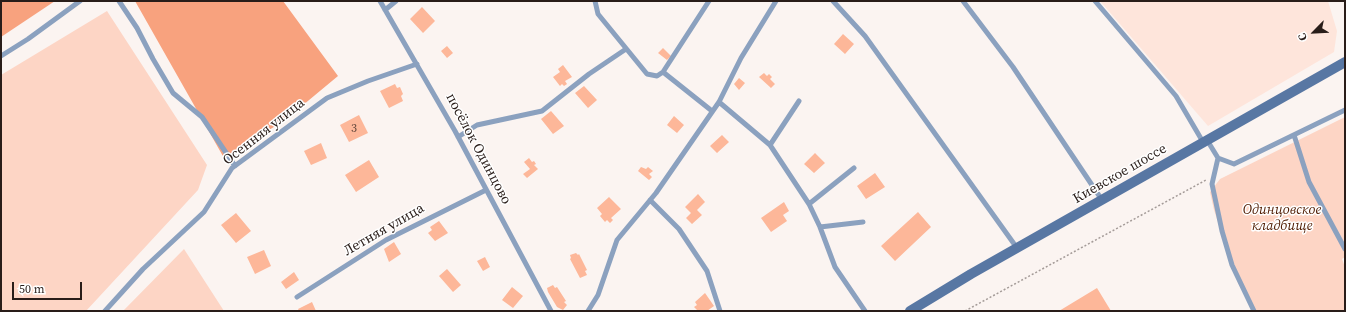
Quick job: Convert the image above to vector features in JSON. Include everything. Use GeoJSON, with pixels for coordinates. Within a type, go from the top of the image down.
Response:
{"type":"FeatureCollection","features":[{"type":"Feature","properties":{"kind":"main road","name":"Киевское шоссе"},"geometry":{"type":"LineString","coordinates":[[910,311],[1017,248],[1345,62]]}},
{"type":"Feature","properties":{"kind":"lane"},"geometry":{"type":"LineString","coordinates":[[1,56],[28,39],[80,1]]}},
{"type":"Feature","properties":{"kind":"lane"},"geometry":{"type":"LineString","coordinates":[[119,1],[137,28],[152,60],[173,93],[202,117],[235,166]]}},
{"type":"Feature","properties":{"kind":"lane","name":"посёлок Одинцово"},"geometry":{"type":"LineString","coordinates":[[380,1],[458,137],[551,311]]}},
{"type":"Feature","properties":{"kind":"lane"},"geometry":{"type":"LineString","coordinates":[[385,10],[396,1]]}},
{"type":"Feature","properties":{"kind":"lane"},"geometry":{"type":"LineString","coordinates":[[595,1],[598,14],[626,49],[647,74],[657,76],[663,72],[709,1]]}},
{"type":"Feature","properties":{"kind":"lane"},"geometry":{"type":"LineString","coordinates":[[588,311],[598,295],[617,240],[650,200],[719,102],[741,58],[776,1]]}},
{"type":"Feature","properties":{"kind":"lane"},"geometry":{"type":"LineString","coordinates":[[832,1],[865,36],[1017,248]]}},
{"type":"Feature","properties":{"kind":"lane"},"geometry":{"type":"LineString","coordinates":[[963,1],[1013,67],[1102,200]]}},
{"type":"Feature","properties":{"kind":"lane"},"geometry":{"type":"LineString","coordinates":[[1095,1],[1176,96],[1205,141],[1218,158],[1234,164],[1345,110]]}},
{"type":"Feature","properties":{"kind":"lane"},"geometry":{"type":"LineString","coordinates":[[458,137],[477,125],[542,111],[589,74],[626,49]]}},
{"type":"Feature","properties":{"kind":"lane","name":"Осенняя улица"},"geometry":{"type":"LineString","coordinates":[[105,311],[143,269],[204,212],[235,166],[327,98],[368,81],[417,64]]}},
{"type":"Feature","properties":{"kind":"lane"},"geometry":{"type":"LineString","coordinates":[[663,72],[712,111]]}},
{"type":"Feature","properties":{"kind":"lane"},"geometry":{"type":"LineString","coordinates":[[770,145],[799,101]]}},
{"type":"Feature","properties":{"kind":"lane"},"geometry":{"type":"LineString","coordinates":[[719,102],[770,145],[808,204],[820,227],[835,267],[865,311]]}},
{"type":"Feature","properties":{"kind":"lane"},"geometry":{"type":"LineString","coordinates":[[1294,135],[1309,182],[1345,249]]}},
{"type":"Feature","properties":{"kind":"lane"},"geometry":{"type":"LineString","coordinates":[[1218,158],[1212,184],[1222,231],[1232,265],[1254,311]]}},
{"type":"Feature","properties":{"kind":"lane"},"geometry":{"type":"LineString","coordinates":[[808,204],[854,168]]}},
{"type":"Feature","properties":{"kind":"lane","name":"Летняя улица"},"geometry":{"type":"LineString","coordinates":[[297,297],[386,240],[486,190]]}},
{"type":"Feature","properties":{"kind":"lane"},"geometry":{"type":"LineString","coordinates":[[650,200],[679,229],[707,271],[720,311]]}},
{"type":"Feature","properties":{"kind":"lane"},"geometry":{"type":"LineString","coordinates":[[820,227],[863,222]]}},
{"type":"Feature","properties":{"kind":"path"},"geometry":{"type":"LineString","coordinates":[[965,311],[1215,174]]}},
{"type":"Feature","properties":{"kind":"shaded area"},"geometry":{"type":"Polygon","coordinates":[[[1,1],[55,1],[1,37],[1,1]]]}},
{"type":"Feature","properties":{"kind":"shaded area"},"geometry":{"type":"Polygon","coordinates":[[[135,1],[283,1],[338,76],[285,120],[224,158],[135,1]]]}},
{"type":"Feature","properties":{"kind":"shaded area"},"geometry":{"type":"Polygon","coordinates":[[[1100,1],[1328,1],[1337,31],[1334,52],[1208,126],[1100,1]]]}},
{"type":"Feature","properties":{"kind":"green space"},"geometry":{"type":"Polygon","coordinates":[[[107,11],[207,165],[198,190],[86,311],[1,311],[1,75],[107,11]]]}},
{"type":"Feature","properties":{"kind":"green space","name":"Одинцовское кладбище"},"geometry":{"type":"Polygon","coordinates":[[[1345,117],[1345,257],[1342,259],[1345,267],[1345,311],[1255,311],[1238,283],[1214,210],[1210,192],[1220,179],[1345,117]]]}},
{"type":"Feature","properties":{"kind":"green space"},"geometry":{"type":"Polygon","coordinates":[[[184,249],[224,311],[123,311],[184,249]]]}},
{"type":"Feature","properties":{"kind":"building"},"geometry":{"type":"Polygon","coordinates":[[[422,7],[435,21],[423,33],[410,19],[422,7]]]}},
{"type":"Feature","properties":{"kind":"building"},"geometry":{"type":"Polygon","coordinates":[[[843,34],[854,44],[845,54],[834,44],[843,34]]]}},
{"type":"Feature","properties":{"kind":"building"},"geometry":{"type":"Polygon","coordinates":[[[447,46],[453,53],[447,58],[441,51],[447,46]]]}},
{"type":"Feature","properties":{"kind":"building"},"geometry":{"type":"Polygon","coordinates":[[[663,48],[671,56],[667,60],[658,53],[663,48]]]}},
{"type":"Feature","properties":{"kind":"building"},"geometry":{"type":"Polygon","coordinates":[[[563,65],[572,77],[565,81],[567,84],[564,86],[562,84],[560,86],[553,77],[560,72],[558,69],[563,65]]]}},
{"type":"Feature","properties":{"kind":"building"},"geometry":{"type":"Polygon","coordinates":[[[764,73],[767,76],[769,74],[772,77],[770,79],[775,84],[771,88],[759,77],[764,73]]]}},
{"type":"Feature","properties":{"kind":"building"},"geometry":{"type":"Polygon","coordinates":[[[739,78],[745,83],[739,90],[734,84],[739,78]]]}},
{"type":"Feature","properties":{"kind":"building"},"geometry":{"type":"Polygon","coordinates":[[[395,84],[397,88],[400,87],[403,94],[401,96],[403,101],[389,108],[380,91],[395,84]]]}},
{"type":"Feature","properties":{"kind":"building"},"geometry":{"type":"Polygon","coordinates":[[[584,86],[597,100],[588,108],[575,93],[584,86]]]}},
{"type":"Feature","properties":{"kind":"building"},"geometry":{"type":"Polygon","coordinates":[[[551,111],[564,126],[553,134],[541,119],[551,111]]]}},
{"type":"Feature","properties":{"kind":"building"},"geometry":{"type":"Polygon","coordinates":[[[359,115],[368,133],[349,142],[340,125],[359,115]]]}},
{"type":"Feature","properties":{"kind":"building"},"geometry":{"type":"Polygon","coordinates":[[[674,116],[684,125],[677,133],[667,125],[674,116]]]}},
{"type":"Feature","properties":{"kind":"building"},"geometry":{"type":"Polygon","coordinates":[[[722,135],[729,142],[717,153],[710,146],[722,135]]]}},
{"type":"Feature","properties":{"kind":"building"},"geometry":{"type":"Polygon","coordinates":[[[321,143],[327,158],[311,165],[304,151],[321,143]]]}},
{"type":"Feature","properties":{"kind":"building"},"geometry":{"type":"Polygon","coordinates":[[[815,153],[825,163],[814,173],[804,164],[815,153]]]}},
{"type":"Feature","properties":{"kind":"building"},"geometry":{"type":"Polygon","coordinates":[[[529,158],[532,162],[534,161],[536,164],[534,165],[538,169],[527,178],[523,174],[530,169],[524,162],[529,158]]]}},
{"type":"Feature","properties":{"kind":"building"},"geometry":{"type":"Polygon","coordinates":[[[369,160],[379,177],[356,192],[345,175],[369,160]]]}},
{"type":"Feature","properties":{"kind":"building"},"geometry":{"type":"Polygon","coordinates":[[[641,167],[646,169],[648,167],[653,171],[649,174],[652,177],[649,180],[638,171],[641,167]]]}},
{"type":"Feature","properties":{"kind":"building"},"geometry":{"type":"Polygon","coordinates":[[[875,173],[885,187],[866,199],[857,186],[875,173]]]}},
{"type":"Feature","properties":{"kind":"building"},"geometry":{"type":"Polygon","coordinates":[[[698,194],[705,202],[697,210],[702,215],[692,224],[686,218],[691,213],[685,207],[698,194]]]}},
{"type":"Feature","properties":{"kind":"building"},"geometry":{"type":"Polygon","coordinates":[[[609,197],[621,209],[611,218],[613,220],[610,223],[607,220],[605,222],[600,216],[602,214],[597,208],[609,197]]]}},
{"type":"Feature","properties":{"kind":"building"},"geometry":{"type":"Polygon","coordinates":[[[784,202],[789,211],[783,215],[787,221],[771,232],[761,218],[784,202]]]}},
{"type":"Feature","properties":{"kind":"building"},"geometry":{"type":"Polygon","coordinates":[[[918,212],[931,227],[895,261],[881,246],[918,212]]]}},
{"type":"Feature","properties":{"kind":"building"},"geometry":{"type":"Polygon","coordinates":[[[236,213],[251,231],[236,243],[221,225],[236,213]]]}},
{"type":"Feature","properties":{"kind":"building"},"geometry":{"type":"Polygon","coordinates":[[[439,221],[448,233],[435,241],[428,233],[432,230],[430,227],[439,221]]]}},
{"type":"Feature","properties":{"kind":"building"},"geometry":{"type":"Polygon","coordinates":[[[394,242],[401,254],[389,262],[384,249],[394,242]]]}},
{"type":"Feature","properties":{"kind":"building"},"geometry":{"type":"Polygon","coordinates":[[[264,250],[271,266],[255,274],[247,257],[264,250]]]}},
{"type":"Feature","properties":{"kind":"building"},"geometry":{"type":"Polygon","coordinates":[[[576,253],[578,255],[579,254],[587,270],[585,271],[587,275],[580,278],[570,259],[570,255],[576,253]]]}},
{"type":"Feature","properties":{"kind":"building"},"geometry":{"type":"Polygon","coordinates":[[[485,257],[490,267],[483,271],[477,261],[485,257]]]}},
{"type":"Feature","properties":{"kind":"building"},"geometry":{"type":"Polygon","coordinates":[[[447,269],[461,285],[453,292],[439,276],[447,269]]]}},
{"type":"Feature","properties":{"kind":"building"},"geometry":{"type":"Polygon","coordinates":[[[294,272],[299,280],[286,289],[281,282],[294,272]]]}},
{"type":"Feature","properties":{"kind":"building"},"geometry":{"type":"Polygon","coordinates":[[[553,285],[555,288],[557,287],[566,301],[564,302],[567,305],[563,310],[557,307],[548,292],[547,288],[553,285]]]}},
{"type":"Feature","properties":{"kind":"building"},"geometry":{"type":"Polygon","coordinates":[[[512,287],[523,296],[513,308],[502,300],[512,287]]]}},
{"type":"Feature","properties":{"kind":"building"},"geometry":{"type":"Polygon","coordinates":[[[1097,288],[1111,311],[1059,311],[1097,288]]]}},
{"type":"Feature","properties":{"kind":"building"},"geometry":{"type":"Polygon","coordinates":[[[705,293],[714,306],[707,311],[698,311],[694,307],[697,305],[695,302],[705,293]]]}},
{"type":"Feature","properties":{"kind":"building"},"geometry":{"type":"Polygon","coordinates":[[[312,302],[316,311],[299,311],[298,309],[312,302]]]}}]}
